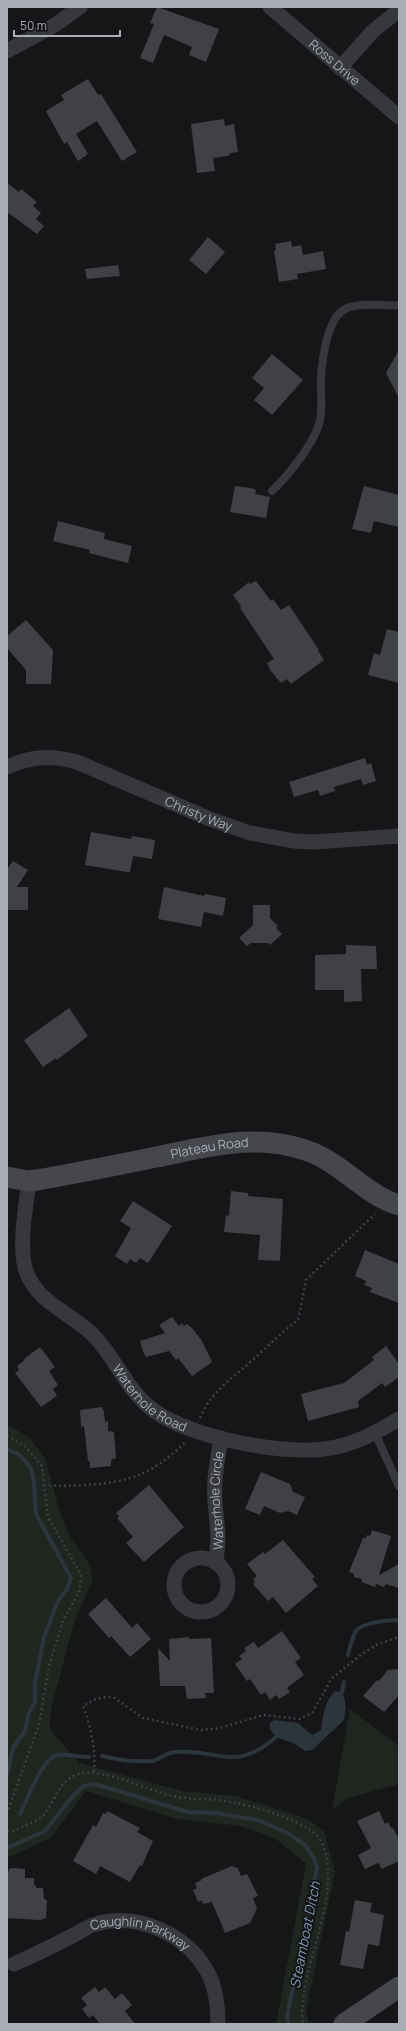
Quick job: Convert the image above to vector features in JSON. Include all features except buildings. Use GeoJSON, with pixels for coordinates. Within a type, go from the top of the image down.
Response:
{"type":"FeatureCollection","features":[{"type":"Feature","properties":{"kind":"street"},"geometry":{"type":"LineString","coordinates":[[7,50],[55,24],[80,7]]}},
{"type":"Feature","properties":{"kind":"street","name":"Ross Drive"},"geometry":{"type":"LineString","coordinates":[[270,7],[399,117]]}},
{"type":"Feature","properties":{"kind":"street"},"geometry":{"type":"LineString","coordinates":[[340,68],[373,31],[399,10]]}},
{"type":"Feature","properties":{"kind":"street","name":"Christy Way"},"geometry":{"type":"LineString","coordinates":[[8,763],[36,758],[63,758],[210,819],[250,833],[271,837],[314,842],[399,836]]}},
{"type":"Feature","properties":{"kind":"street","name":"Plateau Road"},"geometry":{"type":"LineString","coordinates":[[7,1177],[28,1181],[58,1177],[227,1142],[259,1141],[295,1147],[324,1158],[381,1198],[399,1205]]}},
{"type":"Feature","properties":{"kind":"street","name":"Waterhole Road"},"geometry":{"type":"LineString","coordinates":[[28,1181],[24,1241],[26,1269],[30,1281],[48,1301],[92,1335],[128,1384],[144,1402],[160,1416],[194,1432],[221,1438],[284,1449],[323,1450],[344,1446],[375,1433],[399,1420]]}},
{"type":"Feature","properties":{"kind":"street","name":"Waterhole Circle"},"geometry":{"type":"LineString","coordinates":[[215,1562],[219,1550],[219,1537],[215,1483],[221,1438]]}},
{"type":"Feature","properties":{"kind":"street","name":"Caughlin Parkway"},"geometry":{"type":"LineString","coordinates":[[11,1965],[97,1924],[116,1921],[136,1922],[155,1927],[172,1935],[199,1959],[214,1988],[218,2003],[218,2024]]}},
{"type":"Feature","properties":{"kind":"street"},"geometry":{"type":"LineString","coordinates":[[344,2024],[399,1987]]}},
{"type":"Feature","properties":{"kind":"lane"},"geometry":{"type":"LineString","coordinates":[[272,491],[284,480],[318,429],[321,417],[323,360],[331,328],[338,315],[348,308],[354,307],[399,305]]}},
{"type":"Feature","properties":{"kind":"lane"},"geometry":{"type":"LineString","coordinates":[[375,1433],[399,1486]]}},
{"type":"Feature","properties":{"kind":"path"},"geometry":{"type":"LineString","coordinates":[[44,1486],[63,1487],[105,1483],[138,1476],[163,1461],[182,1446],[194,1432],[205,1406],[212,1396],[279,1334],[298,1320],[306,1280],[378,1211]]}},
{"type":"Feature","properties":{"kind":"path"},"geometry":{"type":"LineString","coordinates":[[7,1436],[25,1446],[42,1466],[48,1517],[81,1575],[80,1590],[63,1621],[49,1666],[39,1725],[7,1813]]}},
{"type":"Feature","properties":{"kind":"path"},"geometry":{"type":"LineString","coordinates":[[94,1772],[95,1762],[90,1729],[83,1706],[96,1699],[113,1697],[143,1718],[201,1730],[220,1728],[264,1715],[299,1719],[312,1713],[332,1678],[362,1654],[378,1644],[399,1637]]}},
{"type":"Feature","properties":{"kind":"path"},"geometry":{"type":"LineString","coordinates":[[7,1830],[18,1830],[44,1815],[63,1783],[79,1774],[94,1772],[173,1796],[223,1800],[250,1806],[299,1823],[315,1833],[322,1842],[329,1873],[323,1913],[306,1983],[301,2017],[303,2024]]}},
{"type":"Feature","properties":{"kind":"shaded area"},"geometry":{"type":"Polygon","coordinates":[[[7,1424],[31,1439],[46,1460],[59,1510],[71,1538],[89,1563],[93,1579],[74,1623],[52,1705],[49,1724],[53,1733],[79,1763],[182,1791],[236,1796],[307,1819],[324,1831],[335,1872],[306,2011],[309,2024],[276,2024],[306,1864],[276,1839],[241,1826],[177,1819],[86,1791],[51,1838],[7,1858],[7,1424]]]}},
{"type":"Feature","properties":{"kind":"shaded area"},"geometry":{"type":"Polygon","coordinates":[[[335,1691],[342,1692],[344,1698],[346,1706],[343,1721],[312,1750],[305,1751],[295,1744],[276,1737],[270,1729],[270,1723],[274,1720],[298,1723],[312,1735],[321,1730],[326,1704],[335,1691]]]}},
{"type":"Feature","properties":{"kind":"shaded area"},"geometry":{"type":"Polygon","coordinates":[[[350,1709],[399,1746],[399,1784],[348,1798],[332,1810],[350,1709]]]}},
{"type":"Feature","properties":{"kind":"waterway","name":"Steamboat Ditch"},"geometry":{"type":"LineString","coordinates":[[7,1449],[20,1455],[31,1468],[34,1482],[36,1514],[71,1578],[67,1589],[58,1601],[44,1637],[35,1683],[35,1702],[28,1715],[25,1731],[13,1748],[7,1776]]}},
{"type":"Feature","properties":{"kind":"waterway"},"geometry":{"type":"LineString","coordinates":[[348,1655],[353,1637],[359,1628],[376,1622],[399,1620]]}},
{"type":"Feature","properties":{"kind":"waterway"},"geometry":{"type":"LineString","coordinates":[[342,1692],[344,1682]]}},
{"type":"Feature","properties":{"kind":"waterway"},"geometry":{"type":"LineString","coordinates":[[102,1756],[121,1760],[140,1761],[153,1761],[175,1752],[203,1753],[226,1757],[237,1757],[249,1754],[261,1748],[276,1737]]}},
{"type":"Feature","properties":{"kind":"waterway"},"geometry":{"type":"LineString","coordinates":[[20,1814],[41,1771],[46,1763],[52,1758],[58,1755],[89,1757]]}},
{"type":"Feature","properties":{"kind":"waterway","name":"Steamboat Ditch"},"geometry":{"type":"LineString","coordinates":[[7,1848],[45,1831],[72,1797],[83,1786],[95,1784],[188,1812],[216,1813],[258,1820],[288,1833],[305,1845],[313,1857],[317,1868],[287,2017],[288,2024]]}}]}
